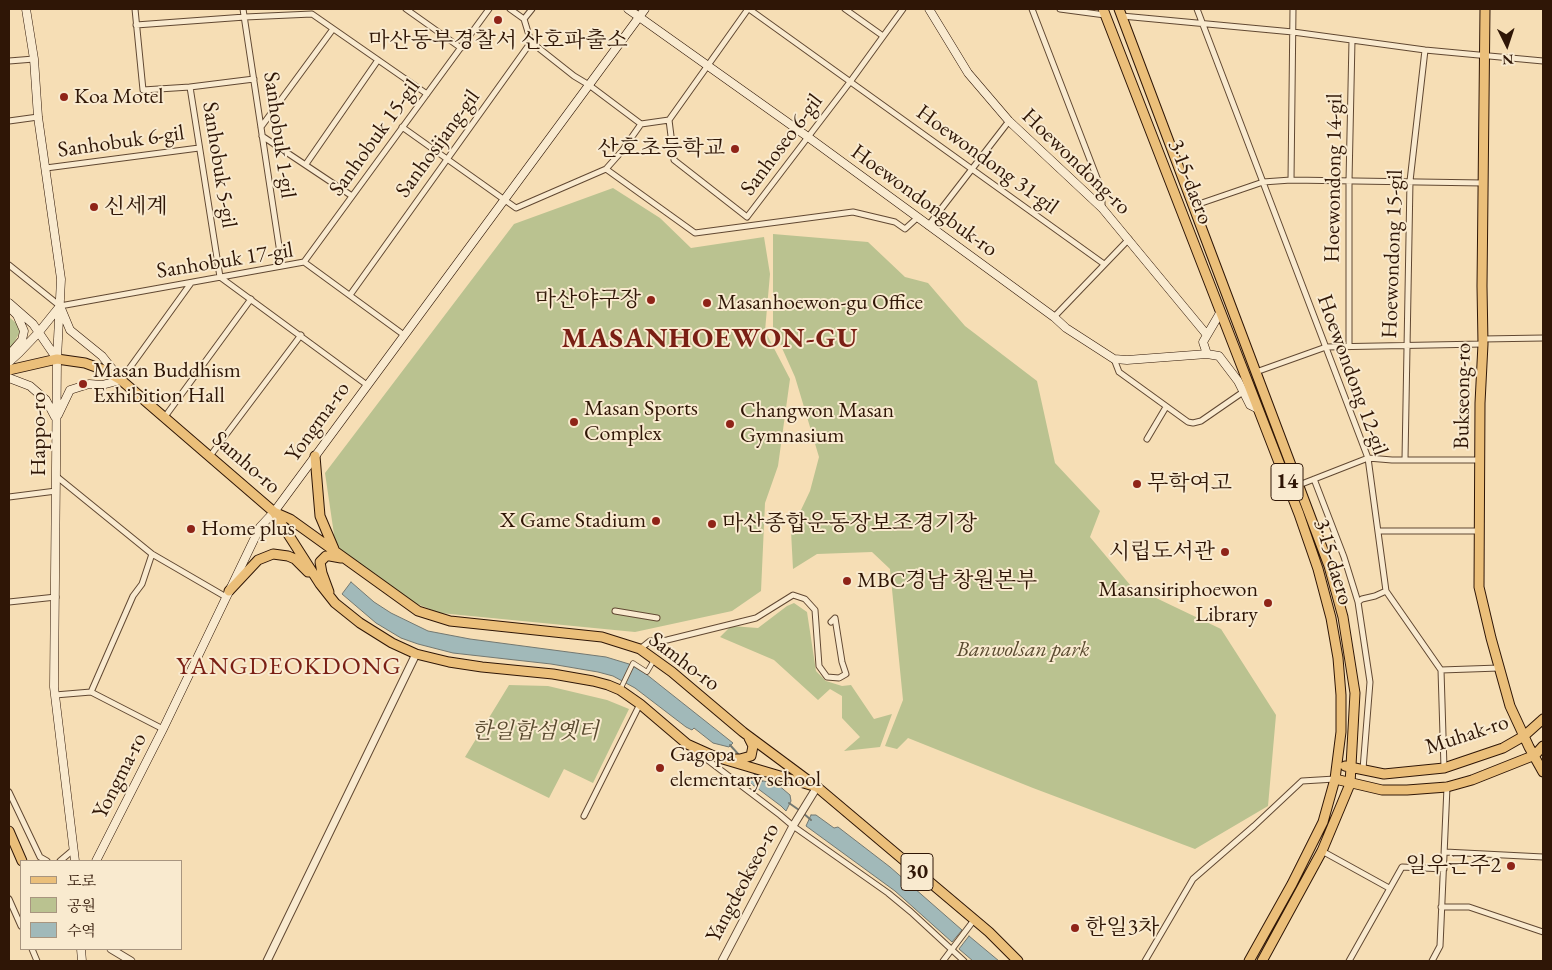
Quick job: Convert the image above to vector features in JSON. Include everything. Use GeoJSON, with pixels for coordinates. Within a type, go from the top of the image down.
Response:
{"type":"FeatureCollection","features":[{"type":"Feature","properties":{"kind":"main road","name":"Happo-ro"},"geometry":{"type":"LineString","coordinates":[[26,9],[34,59],[38,117],[61,279],[56,419],[55,695],[75,860]]}},
{"type":"Feature","properties":{"kind":"main road","name":"Hoewondongbuk-ro"},"geometry":{"type":"LineString","coordinates":[[628,9],[808,137],[1054,317],[1066,328],[1114,359]]}},
{"type":"Feature","properties":{"kind":"main road","name":"Yongma-ro"},"geometry":{"type":"LineString","coordinates":[[97,860],[163,729],[260,526],[274,512],[644,9]]}},
{"type":"Feature","properties":{"kind":"main road","name":"Hoewondong-ro"},"geometry":{"type":"LineString","coordinates":[[928,9],[968,73],[1009,121],[1102,208],[1207,335]]}},
{"type":"Feature","properties":{"kind":"main road","name":"Bukseong-ro"},"geometry":{"type":"LineString","coordinates":[[1485,9],[1479,587],[1510,706],[1543,772]]}},
{"type":"Feature","properties":{"kind":"main road","name":"3·15-daero"},"geometry":{"type":"LineString","coordinates":[[1104,12],[1302,523],[1318,569],[1331,618],[1341,695],[1340,732],[1335,779],[1323,822],[1292,884],[1249,961]]}},
{"type":"Feature","properties":{"kind":"main road","name":"3·15-daero"},"geometry":{"type":"LineString","coordinates":[[1120,13],[1329,566],[1343,616],[1355,693],[1350,784],[1322,851],[1262,961]]}},
{"type":"Feature","properties":{"kind":"main road"},"geometry":{"type":"LineString","coordinates":[[9,304],[33,324],[57,359]]}},
{"type":"Feature","properties":{"kind":"main road"},"geometry":{"type":"LineString","coordinates":[[9,304],[17,315],[24,332],[22,340],[9,355]]}},
{"type":"Feature","properties":{"kind":"main road"},"geometry":{"type":"LineString","coordinates":[[9,362],[20,353],[60,306],[70,330],[102,356],[121,380],[102,386],[89,384],[70,390],[56,419]]}},
{"type":"Feature","properties":{"kind":"main road"},"geometry":{"type":"LineString","coordinates":[[1207,354],[1203,342],[1220,313]]}},
{"type":"Feature","properties":{"kind":"main road"},"geometry":{"type":"LineString","coordinates":[[1114,359],[1127,360],[1207,354],[1219,356],[1238,381],[1250,406],[1258,409]]}},
{"type":"Feature","properties":{"kind":"main road","name":"Samho-ro"},"geometry":{"type":"LineString","coordinates":[[9,370],[57,359],[85,362],[121,380],[274,512],[320,584],[348,614],[376,634],[416,654],[449,662],[553,674],[621,687],[687,744],[716,757]]}},
{"type":"Feature","properties":{"kind":"main road"},"geometry":{"type":"LineString","coordinates":[[9,378],[30,386],[46,400],[56,419]]}},
{"type":"Feature","properties":{"kind":"main road"},"geometry":{"type":"LineString","coordinates":[[315,456],[320,516],[335,552]]}},
{"type":"Feature","properties":{"kind":"main road","name":"Samho-ro"},"geometry":{"type":"LineString","coordinates":[[274,512],[290,519],[418,611],[450,621],[602,637],[640,649],[655,659],[743,732],[817,788],[989,932],[1018,961]]}},
{"type":"Feature","properties":{"kind":"main road"},"geometry":{"type":"LineString","coordinates":[[228,594],[258,560],[273,554],[280,554],[295,559],[320,584]]}},
{"type":"Feature","properties":{"kind":"main road"},"geometry":{"type":"LineString","coordinates":[[332,598],[322,573],[320,562],[326,556],[346,560]]}},
{"type":"Feature","properties":{"kind":"main road","name":"Muhak-ro"},"geometry":{"type":"LineString","coordinates":[[1337,764],[1384,774],[1444,768],[1504,748],[1524,736],[1543,719]]}},
{"type":"Feature","properties":{"kind":"main road"},"geometry":{"type":"LineString","coordinates":[[716,757],[740,759],[751,756],[753,751],[752,741],[743,732]]}},
{"type":"Feature","properties":{"kind":"main road","name":"Muhak-ro"},"geometry":{"type":"LineString","coordinates":[[1335,779],[1382,790],[1407,790],[1448,786],[1472,780],[1535,755],[1543,746]]}},
{"type":"Feature","properties":{"kind":"main road"},"geometry":{"type":"LineString","coordinates":[[716,757],[770,772],[817,788]]}},
{"type":"Feature","properties":{"kind":"main road"},"geometry":{"type":"LineString","coordinates":[[9,831],[22,860]]}},
{"type":"Feature","properties":{"kind":"street"},"geometry":{"type":"LineString","coordinates":[[135,9],[143,90],[190,87],[254,79]]}},
{"type":"Feature","properties":{"kind":"street","name":"Sanhobuk 1-gil"},"geometry":{"type":"LineString","coordinates":[[243,9],[282,266]]}},
{"type":"Feature","properties":{"kind":"street"},"geometry":{"type":"LineString","coordinates":[[406,9],[461,48]]}},
{"type":"Feature","properties":{"kind":"street","name":"Sanhobuk 15-gil"},"geometry":{"type":"LineString","coordinates":[[304,262],[489,9]]}},
{"type":"Feature","properties":{"kind":"street"},"geometry":{"type":"LineString","coordinates":[[510,9],[524,19],[531,42],[574,76],[641,124],[668,120],[706,65],[749,9]]}},
{"type":"Feature","properties":{"kind":"street"},"geometry":{"type":"LineString","coordinates":[[524,19],[532,9]]}},
{"type":"Feature","properties":{"kind":"street","name":"Hoewondong 31-gil"},"geometry":{"type":"LineString","coordinates":[[749,9],[1104,264]]}},
{"type":"Feature","properties":{"kind":"street"},"geometry":{"type":"LineString","coordinates":[[845,9],[883,36]]}},
{"type":"Feature","properties":{"kind":"street","name":"Sanhoseo 6-gil"},"geometry":{"type":"LineString","coordinates":[[668,120],[674,160],[747,217],[903,9]]}},
{"type":"Feature","properties":{"kind":"street"},"geometry":{"type":"LineString","coordinates":[[1032,9],[1102,191],[1102,208]]}},
{"type":"Feature","properties":{"kind":"street"},"geometry":{"type":"LineString","coordinates":[[1060,9],[1104,12]]}},
{"type":"Feature","properties":{"kind":"street","name":"Hoewondong 12-gil"},"geometry":{"type":"LineString","coordinates":[[1197,9],[1368,458],[1386,591],[1441,670]]}},
{"type":"Feature","properties":{"kind":"street"},"geometry":{"type":"LineString","coordinates":[[1291,180],[1293,9]]}},
{"type":"Feature","properties":{"kind":"street"},"geometry":{"type":"LineString","coordinates":[[136,25],[313,11],[333,29],[427,94]]}},
{"type":"Feature","properties":{"kind":"street"},"geometry":{"type":"LineString","coordinates":[[1120,13],[1293,32],[1425,50],[1543,61]]}},
{"type":"Feature","properties":{"kind":"street"},"geometry":{"type":"LineString","coordinates":[[261,127],[333,29]]}},
{"type":"Feature","properties":{"kind":"street","name":"Hoewondong 14-gil"},"geometry":{"type":"LineString","coordinates":[[1349,346],[1349,182],[1352,40]]}},
{"type":"Feature","properties":{"kind":"street","name":"Sanhosijang-gil"},"geometry":{"type":"LineString","coordinates":[[350,295],[531,42]]}},
{"type":"Feature","properties":{"kind":"street","name":"Hoewondong 15-gil"},"geometry":{"type":"LineString","coordinates":[[1405,459],[1410,181],[1425,50]]}},
{"type":"Feature","properties":{"kind":"street"},"geometry":{"type":"LineString","coordinates":[[9,61],[34,59]]}},
{"type":"Feature","properties":{"kind":"street"},"geometry":{"type":"LineString","coordinates":[[306,164],[378,60]]}},
{"type":"Feature","properties":{"kind":"street","name":"Sanhobuk 5-gil"},"geometry":{"type":"LineString","coordinates":[[190,87],[220,277]]}},
{"type":"Feature","properties":{"kind":"street"},"geometry":{"type":"LineString","coordinates":[[9,121],[38,117]]}},
{"type":"Feature","properties":{"kind":"street"},"geometry":{"type":"LineString","coordinates":[[928,226],[1009,121]]}},
{"type":"Feature","properties":{"kind":"street"},"geometry":{"type":"LineString","coordinates":[[402,127],[516,208],[606,169],[622,151],[641,124]]}},
{"type":"Feature","properties":{"kind":"street"},"geometry":{"type":"LineString","coordinates":[[262,136],[352,196]]}},
{"type":"Feature","properties":{"kind":"street","name":"Sanhobuk 6-gil"},"geometry":{"type":"LineString","coordinates":[[46,168],[199,148]]}},
{"type":"Feature","properties":{"kind":"street"},"geometry":{"type":"LineString","coordinates":[[606,169],[695,233],[853,212],[895,222],[905,229],[917,218]]}},
{"type":"Feature","properties":{"kind":"street"},"geometry":{"type":"LineString","coordinates":[[1193,206],[1263,182],[1291,180],[1483,183]]}},
{"type":"Feature","properties":{"kind":"street"},"geometry":{"type":"LineString","coordinates":[[747,217],[753,224]]}},
{"type":"Feature","properties":{"kind":"street"},"geometry":{"type":"LineString","coordinates":[[1054,317],[1129,239]]}},
{"type":"Feature","properties":{"kind":"street","name":"Sanhobuk 17-gil"},"geometry":{"type":"LineString","coordinates":[[60,306],[304,262],[404,335]]}},
{"type":"Feature","properties":{"kind":"street"},"geometry":{"type":"LineString","coordinates":[[9,265],[60,306]]}},
{"type":"Feature","properties":{"kind":"street"},"geometry":{"type":"LineString","coordinates":[[220,277],[367,385]]}},
{"type":"Feature","properties":{"kind":"street"},"geometry":{"type":"LineString","coordinates":[[121,380],[192,282]]}},
{"type":"Feature","properties":{"kind":"street"},"geometry":{"type":"LineString","coordinates":[[164,418],[251,299]]}},
{"type":"Feature","properties":{"kind":"street"},"geometry":{"type":"LineString","coordinates":[[210,456],[301,335]]}},
{"type":"Feature","properties":{"kind":"street"},"geometry":{"type":"LineString","coordinates":[[1256,372],[1326,347],[1406,347],[1543,338]]}},
{"type":"Feature","properties":{"kind":"street"},"geometry":{"type":"LineString","coordinates":[[1114,359],[1119,372],[1166,408],[1188,422],[1193,423],[1206,418],[1243,392]]}},
{"type":"Feature","properties":{"kind":"street"},"geometry":{"type":"LineString","coordinates":[[1147,439],[1166,408]]}},
{"type":"Feature","properties":{"kind":"street"},"geometry":{"type":"LineString","coordinates":[[1299,484],[1368,458],[1480,460]]}},
{"type":"Feature","properties":{"kind":"street"},"geometry":{"type":"LineString","coordinates":[[56,476],[152,554],[228,594]]}},
{"type":"Feature","properties":{"kind":"street"},"geometry":{"type":"LineString","coordinates":[[1314,479],[1341,548],[1358,602],[1366,646],[1370,682],[1363,769]]}},
{"type":"Feature","properties":{"kind":"street"},"geometry":{"type":"LineString","coordinates":[[9,497],[56,491]]}},
{"type":"Feature","properties":{"kind":"street"},"geometry":{"type":"LineString","coordinates":[[1378,531],[1479,531]]}},
{"type":"Feature","properties":{"kind":"street"},"geometry":{"type":"LineString","coordinates":[[91,692],[133,596],[142,584],[152,554]]}},
{"type":"Feature","properties":{"kind":"street"},"geometry":{"type":"LineString","coordinates":[[1358,602],[1386,591]]}},
{"type":"Feature","properties":{"kind":"street"},"geometry":{"type":"LineString","coordinates":[[640,649],[650,642],[667,640],[756,618],[794,595],[805,599],[815,610],[819,666],[827,677],[839,678],[846,674],[842,662],[835,618],[831,622]]}},
{"type":"Feature","properties":{"kind":"street"},"geometry":{"type":"LineString","coordinates":[[9,602],[56,597]]}},
{"type":"Feature","properties":{"kind":"street"},"geometry":{"type":"LineString","coordinates":[[615,611],[657,618]]}},
{"type":"Feature","properties":{"kind":"street"},"geometry":{"type":"LineString","coordinates":[[267,961],[416,654]]}},
{"type":"Feature","properties":{"kind":"street"},"geometry":{"type":"LineString","coordinates":[[621,687],[633,663],[647,672],[655,659]]}},
{"type":"Feature","properties":{"kind":"street"},"geometry":{"type":"LineString","coordinates":[[1444,768],[1441,670],[1500,668]]}},
{"type":"Feature","properties":{"kind":"street"},"geometry":{"type":"LineString","coordinates":[[55,695],[91,692],[163,729]]}},
{"type":"Feature","properties":{"kind":"street"},"geometry":{"type":"LineString","coordinates":[[584,816],[640,704]]}},
{"type":"Feature","properties":{"kind":"street"},"geometry":{"type":"LineString","coordinates":[[687,744],[888,893],[953,948],[964,961]]}},
{"type":"Feature","properties":{"kind":"street"},"geometry":{"type":"LineString","coordinates":[[1145,961],[1193,879],[1302,781],[1335,779]]}},
{"type":"Feature","properties":{"kind":"street"},"geometry":{"type":"LineString","coordinates":[[1432,961],[1440,946],[1448,786]]}},
{"type":"Feature","properties":{"kind":"street","name":"Yangdeokseo-ro"},"geometry":{"type":"LineString","coordinates":[[722,961],[795,824],[817,788]]}},
{"type":"Feature","properties":{"kind":"street"},"geometry":{"type":"LineString","coordinates":[[9,792],[40,857],[45,860]]}},
{"type":"Feature","properties":{"kind":"street"},"geometry":{"type":"LineString","coordinates":[[61,860],[73,850]]}},
{"type":"Feature","properties":{"kind":"street"},"geometry":{"type":"LineString","coordinates":[[1322,851],[1388,888]]}},
{"type":"Feature","properties":{"kind":"street"},"geometry":{"type":"LineString","coordinates":[[1444,852],[1543,857]]}},
{"type":"Feature","properties":{"kind":"street"},"geometry":{"type":"LineString","coordinates":[[1349,961],[1388,888],[1402,867],[1444,869]]}},
{"type":"Feature","properties":{"kind":"street"},"geometry":{"type":"LineString","coordinates":[[9,899],[20,924]]}},
{"type":"Feature","properties":{"kind":"street"},"geometry":{"type":"LineString","coordinates":[[1441,907],[1469,907],[1543,932]]}},
{"type":"Feature","properties":{"kind":"street"},"geometry":{"type":"LineString","coordinates":[[943,961],[974,920]]}},
{"type":"Feature","properties":{"kind":"street"},"geometry":{"type":"LineString","coordinates":[[113,950],[131,961]]}},
{"type":"Feature","properties":{"kind":"green space","name":"Masan Sports Complex"},"geometry":{"type":"Polygon","coordinates":[[[613,188],[660,218],[691,248],[764,237],[770,274],[765,331],[790,379],[778,466],[765,503],[761,591],[732,611],[635,632],[440,613],[407,600],[336,548],[325,473],[514,224],[613,188]]]}},
{"type":"Feature","properties":{"kind":"green space","name":"Banwolsan park"},"geometry":{"type":"Polygon","coordinates":[[[773,234],[868,242],[905,277],[928,283],[965,326],[1037,381],[1055,463],[1100,511],[1090,537],[1131,586],[1221,629],[1276,715],[1268,806],[1195,849],[1033,788],[908,738],[897,749],[885,746],[903,700],[890,569],[872,552],[817,554],[793,569],[791,531],[810,491],[819,457],[795,377],[773,328],[773,234]]]}},
{"type":"Feature","properties":{"kind":"green space"},"geometry":{"type":"Polygon","coordinates":[[[9,317],[22,328],[9,352],[9,317]]]}},
{"type":"Feature","properties":{"kind":"green space"},"geometry":{"type":"Polygon","coordinates":[[[794,603],[807,612],[816,671],[826,681],[842,686],[851,685],[874,719],[892,714],[880,747],[844,751],[860,737],[842,718],[842,696],[830,689],[818,700],[774,660],[720,637],[731,626],[758,628],[787,606],[794,603]]]}},
{"type":"Feature","properties":{"kind":"green space","name":"한일합섬옛터"},"geometry":{"type":"Polygon","coordinates":[[[509,685],[548,686],[607,700],[629,709],[593,783],[564,769],[549,798],[465,757],[509,685]]]}},
{"type":"Feature","properties":{"kind":"water"},"geometry":{"type":"Polygon","coordinates":[[[351,582],[374,602],[391,613],[428,631],[470,639],[606,657],[629,664],[646,674],[733,743],[729,747],[713,743],[694,728],[692,730],[686,727],[635,688],[613,676],[551,664],[453,653],[401,638],[376,623],[342,594],[351,582]]]}},
{"type":"Feature","properties":{"kind":"water"},"geometry":{"type":"Polygon","coordinates":[[[741,776],[777,784],[790,795],[791,801],[786,811],[781,806],[741,776]]]}},
{"type":"Feature","properties":{"kind":"water"},"geometry":{"type":"Polygon","coordinates":[[[811,815],[816,815],[834,828],[838,827],[890,867],[962,930],[952,942],[895,891],[806,826],[811,815]]]}},
{"type":"Feature","properties":{"kind":"water"},"geometry":{"type":"Polygon","coordinates":[[[969,936],[999,961],[973,961],[959,949],[969,936]]]}},
{"type":"Feature","properties":{"kind":"waterway"},"geometry":{"type":"LineString","coordinates":[[730,745],[739,755]]}},
{"type":"Feature","properties":{"kind":"waterway"},"geometry":{"type":"LineString","coordinates":[[753,772],[762,781]]}},
{"type":"Feature","properties":{"kind":"waterway"},"geometry":{"type":"LineString","coordinates":[[789,803],[799,810]]}},
{"type":"Feature","properties":{"kind":"waterway"},"geometry":{"type":"LineString","coordinates":[[803,813],[811,820]]}},
{"type":"Feature","properties":{"kind":"place","name":"마산동부경찰서 산호파출소"},"geometry":{"type":"Point","coordinates":[498,20]}},
{"type":"Feature","properties":{"kind":"place","name":"Koa Motel"},"geometry":{"type":"Point","coordinates":[64,97]}},
{"type":"Feature","properties":{"kind":"place","name":"산호초등학교"},"geometry":{"type":"Point","coordinates":[735,149]}},
{"type":"Feature","properties":{"kind":"place","name":"신세계"},"geometry":{"type":"Point","coordinates":[94,207]}},
{"type":"Feature","properties":{"kind":"place","name":"마산야구장"},"geometry":{"type":"Point","coordinates":[651,300]}},
{"type":"Feature","properties":{"kind":"place","name":"Masanhoewon-gu Office"},"geometry":{"type":"Point","coordinates":[707,303]}},
{"type":"Feature","properties":{"kind":"place","name":"Masan Buddhism Exhibition Hall"},"geometry":{"type":"Point","coordinates":[83,384]}},
{"type":"Feature","properties":{"kind":"place","name":"Masan Sports Complex"},"geometry":{"type":"Point","coordinates":[574,422]}},
{"type":"Feature","properties":{"kind":"place","name":"Changwon Masan Gymnasium"},"geometry":{"type":"Point","coordinates":[730,424]}},
{"type":"Feature","properties":{"kind":"place","name":"무학여고"},"geometry":{"type":"Point","coordinates":[1137,484]}},
{"type":"Feature","properties":{"kind":"place","name":"X Game Stadium"},"geometry":{"type":"Point","coordinates":[656,521]}},
{"type":"Feature","properties":{"kind":"place","name":"마산종합운동장보조경기장"},"geometry":{"type":"Point","coordinates":[712,524]}},
{"type":"Feature","properties":{"kind":"place","name":"Home plus"},"geometry":{"type":"Point","coordinates":[191,529]}},
{"type":"Feature","properties":{"kind":"place","name":"시립도서관"},"geometry":{"type":"Point","coordinates":[1225,552]}},
{"type":"Feature","properties":{"kind":"place","name":"MBC경남 창원본부"},"geometry":{"type":"Point","coordinates":[847,581]}},
{"type":"Feature","properties":{"kind":"place","name":"Masansiriphoewon Library"},"geometry":{"type":"Point","coordinates":[1268,603]}},
{"type":"Feature","properties":{"kind":"place","name":"Gagopa elementary school"},"geometry":{"type":"Point","coordinates":[660,768]}},
{"type":"Feature","properties":{"kind":"place","name":"일우근주2"},"geometry":{"type":"Point","coordinates":[1511,866]}},
{"type":"Feature","properties":{"kind":"place","name":"한일3차"},"geometry":{"type":"Point","coordinates":[1075,928]}},
{"type":"Feature","properties":{"kind":"district","name":"MASANHOEWON-GU"},"geometry":{"type":"Point","coordinates":[710,339]}},
{"type":"Feature","properties":{"kind":"district","name":"YANGDEOKDONG"},"geometry":{"type":"Point","coordinates":[289,667]}}]}
